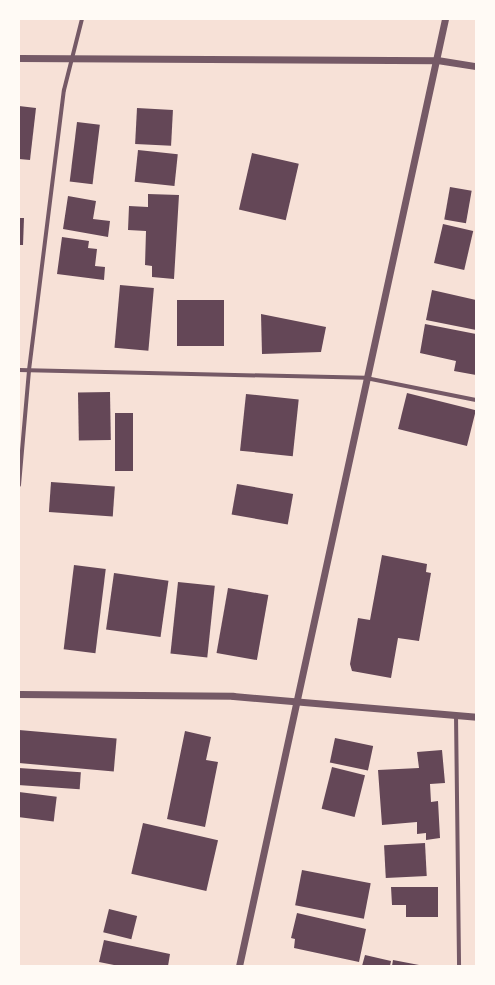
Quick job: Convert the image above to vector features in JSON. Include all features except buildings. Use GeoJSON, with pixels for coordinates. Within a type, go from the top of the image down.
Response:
{"type":"FeatureCollection","features":[{"type":"Feature","properties":{"kind":"street"},"geometry":{"type":"LineString","coordinates":[[19,485],[29,370],[71,58],[82,19]]}},
{"type":"Feature","properties":{"kind":"street"},"geometry":{"type":"LineString","coordinates":[[239,966],[295,702],[445,19]]}},
{"type":"Feature","properties":{"kind":"street"},"geometry":{"type":"LineString","coordinates":[[19,58],[437,60],[476,66]]}},
{"type":"Feature","properties":{"kind":"street"},"geometry":{"type":"LineString","coordinates":[[19,370],[366,378],[476,400]]}},
{"type":"Feature","properties":{"kind":"street"},"geometry":{"type":"LineString","coordinates":[[19,694],[233,696],[476,717]]}},
{"type":"Feature","properties":{"kind":"street"},"geometry":{"type":"LineString","coordinates":[[456,715],[459,966]]}}]}
